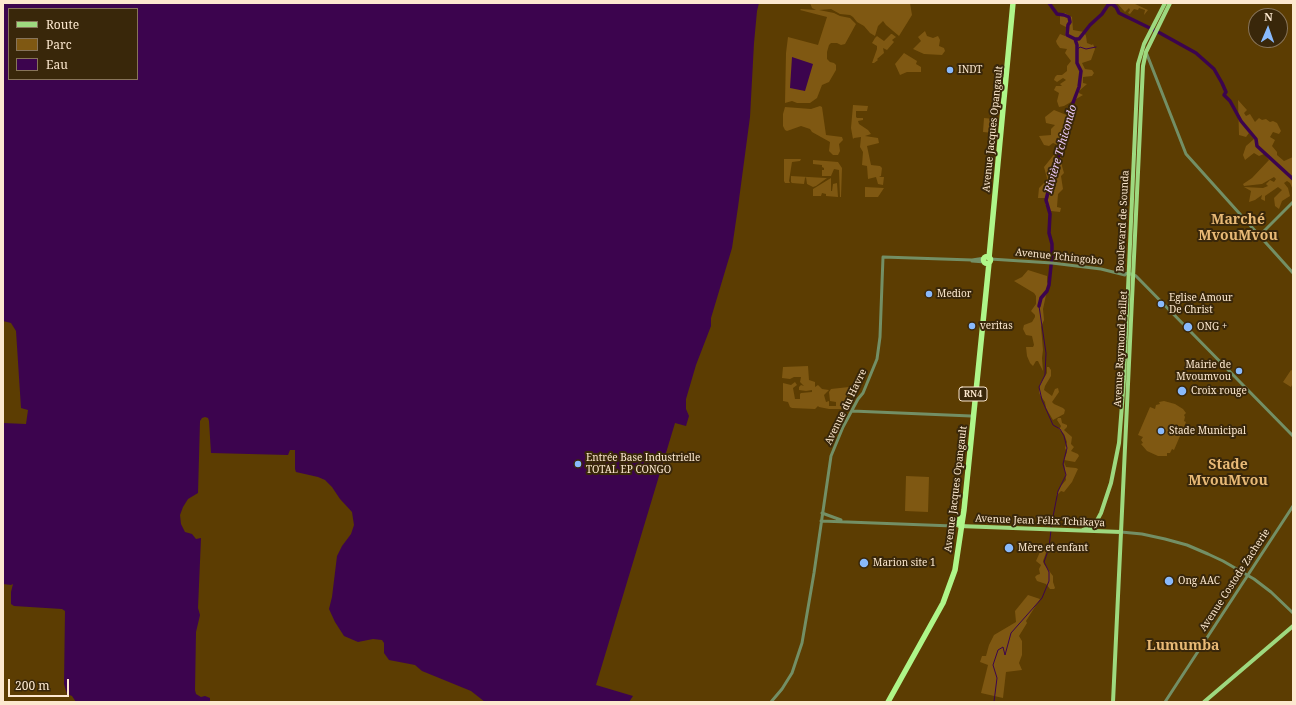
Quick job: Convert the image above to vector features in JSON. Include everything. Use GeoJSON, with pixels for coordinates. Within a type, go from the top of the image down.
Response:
{"type":"FeatureCollection","features":[{"type":"Feature","properties":{"kind":"highway","name":"Avenue Jacques Opangault"},"geometry":{"type":"LineString","coordinates":[[888,702],[943,603],[955,570],[961,526],[987,260],[1010,3]]}},
{"type":"Feature","properties":{"kind":"highway","name":"Avenue Jacques Opangault"},"geometry":{"type":"LineString","coordinates":[[987,260],[1013,3]]}},
{"type":"Feature","properties":{"kind":"highway","name":"RN4"},"geometry":{"type":"LineString","coordinates":[[961,526],[960,518],[987,260]]}},
{"type":"Feature","properties":{"kind":"highway"},"geometry":{"type":"LineString","coordinates":[[952,526],[958,523],[960,518]]}},
{"type":"Feature","properties":{"kind":"main road","name":"Boulevard de Sounda"},"geometry":{"type":"LineString","coordinates":[[1095,525],[1103,508],[1111,483],[1119,443],[1122,416],[1131,276],[1138,64],[1140,56],[1165,3]]}},
{"type":"Feature","properties":{"kind":"main road","name":"Avenue Raymond Paillet"},"geometry":{"type":"LineString","coordinates":[[1113,702],[1131,276],[1142,73],[1146,52],[1170,3]]}},
{"type":"Feature","properties":{"kind":"main road"},"geometry":{"type":"LineString","coordinates":[[1083,530],[1092,528],[1095,525],[1096,531]]}},
{"type":"Feature","properties":{"kind":"main road","name":"Avenue Jean Félix Tchikaya"},"geometry":{"type":"LineString","coordinates":[[961,526],[1121,532]]}},
{"type":"Feature","properties":{"kind":"main road"},"geometry":{"type":"LineString","coordinates":[[1204,702],[1293,626]]}},
{"type":"Feature","properties":{"kind":"street"},"geometry":{"type":"LineString","coordinates":[[1146,52],[1186,154],[1293,273]]}},
{"type":"Feature","properties":{"kind":"street"},"geometry":{"type":"LineString","coordinates":[[1260,235],[1293,202]]}},
{"type":"Feature","properties":{"kind":"street","name":"Avenue Tchingobo"},"geometry":{"type":"LineString","coordinates":[[883,257],[1051,263],[1101,269],[1131,276]]}},
{"type":"Feature","properties":{"kind":"street","name":"Avenue du Havre"},"geometry":{"type":"LineString","coordinates":[[771,702],[782,689],[792,673],[805,629],[831,456],[838,437],[863,393],[875,365],[879,350],[883,257]]}},
{"type":"Feature","properties":{"kind":"street"},"geometry":{"type":"LineString","coordinates":[[1131,276],[1293,436]]}},
{"type":"Feature","properties":{"kind":"street"},"geometry":{"type":"LineString","coordinates":[[852,411],[971,416]]}},
{"type":"Feature","properties":{"kind":"street","name":"Avenue Costode Zacherie"},"geometry":{"type":"LineString","coordinates":[[1165,702],[1293,506]]}},
{"type":"Feature","properties":{"kind":"street"},"geometry":{"type":"LineString","coordinates":[[822,513],[845,521]]}},
{"type":"Feature","properties":{"kind":"street"},"geometry":{"type":"LineString","coordinates":[[821,521],[961,526]]}},
{"type":"Feature","properties":{"kind":"street"},"geometry":{"type":"LineString","coordinates":[[1121,532],[1142,534],[1187,545],[1223,561],[1248,575],[1271,592],[1293,613]]}},
{"type":"Feature","properties":{"kind":"green space"},"geometry":{"type":"Polygon","coordinates":[[[810,3],[910,3],[912,15],[899,36],[883,21],[878,26],[875,36],[850,15],[840,14],[831,9],[819,10],[850,18],[856,24],[845,44],[841,45],[831,43],[829,45],[827,59],[836,65],[836,70],[829,82],[822,85],[817,98],[810,103],[797,103],[792,101],[785,103],[786,53],[788,37],[818,45],[827,17],[800,10],[816,10],[812,8],[810,3]]]}},
{"type":"Feature","properties":{"kind":"green space"},"geometry":{"type":"Polygon","coordinates":[[[1117,3],[1133,3],[1148,10],[1144,15],[1145,10],[1139,8],[1138,10],[1134,9],[1130,14],[1128,13],[1130,10],[1129,8],[1125,12],[1117,3]]]}},
{"type":"Feature","properties":{"kind":"green space"},"geometry":{"type":"Polygon","coordinates":[[[1065,13],[1072,17],[1073,30],[1084,32],[1087,43],[1093,44],[1095,49],[1091,60],[1082,63],[1085,69],[1092,70],[1094,73],[1092,76],[1083,77],[1083,83],[1087,84],[1079,91],[1079,93],[1083,95],[1064,106],[1059,107],[1057,101],[1059,93],[1054,90],[1056,86],[1062,86],[1060,84],[1066,80],[1063,78],[1057,82],[1054,80],[1057,75],[1062,75],[1067,71],[1067,66],[1071,61],[1065,53],[1067,49],[1060,48],[1056,41],[1060,34],[1065,36],[1066,27],[1060,24],[1060,14],[1065,13]]]}},
{"type":"Feature","properties":{"kind":"green space"},"geometry":{"type":"Polygon","coordinates":[[[925,31],[927,36],[933,38],[938,36],[940,40],[939,46],[944,48],[945,51],[942,55],[924,54],[913,49],[921,41],[918,37],[925,31]]]}},
{"type":"Feature","properties":{"kind":"green space"},"geometry":{"type":"Polygon","coordinates":[[[891,34],[896,37],[892,40],[894,42],[887,50],[883,48],[884,53],[877,59],[878,60],[872,63],[877,49],[877,46],[872,43],[875,38],[877,36],[884,41],[891,34]]]}},
{"type":"Feature","properties":{"kind":"green space"},"geometry":{"type":"Polygon","coordinates":[[[904,53],[917,61],[916,64],[921,67],[921,72],[907,72],[900,75],[895,64],[904,53]]]}},
{"type":"Feature","properties":{"kind":"green space"},"geometry":{"type":"Polygon","coordinates":[[[1238,100],[1247,110],[1244,113],[1246,116],[1250,114],[1255,122],[1259,118],[1277,123],[1281,131],[1279,134],[1273,132],[1270,137],[1275,140],[1272,146],[1277,152],[1277,155],[1284,161],[1293,157],[1293,190],[1290,183],[1287,181],[1284,183],[1288,188],[1290,196],[1282,201],[1279,209],[1275,206],[1274,198],[1282,190],[1278,187],[1265,196],[1265,201],[1261,199],[1262,195],[1249,202],[1251,191],[1244,187],[1263,188],[1268,186],[1266,184],[1270,180],[1274,182],[1276,179],[1274,177],[1262,184],[1244,186],[1243,184],[1252,178],[1269,160],[1264,154],[1259,156],[1254,153],[1245,160],[1243,155],[1246,146],[1254,139],[1249,133],[1246,137],[1239,135],[1238,100]]]}},
{"type":"Feature","properties":{"kind":"green space"},"geometry":{"type":"Polygon","coordinates":[[[853,105],[868,106],[867,111],[856,111],[856,117],[863,118],[863,120],[858,121],[859,124],[871,134],[865,136],[878,138],[879,143],[867,146],[871,165],[880,166],[882,168],[881,176],[879,177],[884,177],[883,185],[878,184],[876,177],[868,179],[867,166],[862,165],[863,152],[860,147],[861,137],[853,139],[851,128],[853,105]]]}},
{"type":"Feature","properties":{"kind":"green space"},"geometry":{"type":"Polygon","coordinates":[[[820,106],[822,107],[826,135],[842,137],[843,140],[839,144],[840,151],[838,155],[833,155],[829,151],[830,142],[812,132],[810,129],[801,126],[787,131],[783,126],[783,114],[785,107],[811,109],[820,106]]]}},
{"type":"Feature","properties":{"kind":"green space"},"geometry":{"type":"Polygon","coordinates":[[[1054,110],[1069,116],[1064,134],[1063,147],[1053,143],[1049,146],[1044,145],[1039,136],[1051,135],[1051,129],[1055,125],[1046,123],[1045,117],[1054,110]]]}},
{"type":"Feature","properties":{"kind":"green space"},"geometry":{"type":"Polygon","coordinates":[[[984,118],[994,119],[995,128],[993,128],[993,133],[983,132],[984,118]]]}},
{"type":"Feature","properties":{"kind":"green space"},"geometry":{"type":"Polygon","coordinates":[[[1061,151],[1064,173],[1061,176],[1063,189],[1058,194],[1057,207],[1061,208],[1060,212],[1051,211],[1045,204],[1045,198],[1038,198],[1039,188],[1046,182],[1047,178],[1044,167],[1056,152],[1049,179],[1050,185],[1046,196],[1048,199],[1057,157],[1061,151]]]}},
{"type":"Feature","properties":{"kind":"green space"},"geometry":{"type":"Polygon","coordinates":[[[784,159],[801,159],[800,161],[792,162],[790,183],[785,183],[784,181],[784,159]]]}},
{"type":"Feature","properties":{"kind":"green space"},"geometry":{"type":"Polygon","coordinates":[[[813,160],[838,162],[842,168],[841,197],[839,170],[834,169],[831,176],[822,176],[822,170],[824,170],[824,168],[822,165],[813,164],[813,160]]]}},
{"type":"Feature","properties":{"kind":"green space"},"geometry":{"type":"Polygon","coordinates":[[[791,176],[827,178],[813,187],[807,184],[806,177],[804,184],[792,183],[791,176]]]}},
{"type":"Feature","properties":{"kind":"green space"},"geometry":{"type":"Polygon","coordinates":[[[831,178],[831,191],[833,184],[837,183],[838,197],[826,196],[826,194],[822,193],[821,196],[813,196],[813,189],[831,178]]]}},
{"type":"Feature","properties":{"kind":"green space"},"geometry":{"type":"Polygon","coordinates":[[[865,187],[884,188],[878,197],[865,197],[865,187]]]}},
{"type":"Feature","properties":{"kind":"green space"},"geometry":{"type":"Polygon","coordinates":[[[1028,270],[1047,276],[1047,282],[1050,286],[1046,295],[1043,309],[1044,320],[1041,327],[1043,371],[1038,361],[1036,361],[1033,366],[1030,363],[1027,356],[1026,347],[1033,347],[1034,345],[1032,336],[1026,335],[1023,329],[1024,325],[1032,322],[1035,317],[1031,311],[1036,304],[1036,296],[1034,293],[1014,281],[1022,277],[1028,270]]]}},
{"type":"Feature","properties":{"kind":"green space"},"geometry":{"type":"Polygon","coordinates":[[[808,366],[809,380],[815,382],[815,387],[818,385],[822,389],[829,390],[824,395],[826,402],[829,401],[829,406],[836,406],[836,402],[830,401],[829,392],[831,389],[849,387],[851,389],[845,408],[829,409],[818,406],[815,409],[792,408],[788,402],[783,401],[783,383],[791,385],[795,382],[797,385],[793,388],[795,399],[800,399],[801,393],[812,392],[812,390],[799,390],[801,385],[804,386],[800,382],[801,377],[794,377],[790,379],[782,378],[783,367],[808,366]]]}},
{"type":"Feature","properties":{"kind":"green space"},"geometry":{"type":"Polygon","coordinates":[[[1047,367],[1051,370],[1051,376],[1044,390],[1052,396],[1055,389],[1058,388],[1059,392],[1052,402],[1065,410],[1064,414],[1053,420],[1039,392],[1040,384],[1047,373],[1047,367]]]}},
{"type":"Feature","properties":{"kind":"green space"},"geometry":{"type":"Polygon","coordinates":[[[1291,370],[1293,371],[1293,383],[1291,387],[1283,382],[1291,370]]]}},
{"type":"Feature","properties":{"kind":"green space","name":"Stade Municipal"},"geometry":{"type":"Polygon","coordinates":[[[1164,401],[1175,404],[1183,409],[1186,413],[1184,415],[1184,421],[1186,422],[1174,450],[1172,449],[1170,453],[1167,453],[1167,456],[1158,456],[1147,451],[1141,444],[1143,443],[1141,440],[1143,437],[1138,435],[1150,407],[1155,409],[1156,405],[1160,404],[1159,402],[1164,401]]]}},
{"type":"Feature","properties":{"kind":"green space"},"geometry":{"type":"Polygon","coordinates":[[[1058,418],[1061,418],[1062,423],[1067,425],[1064,430],[1072,437],[1071,444],[1074,447],[1071,451],[1079,456],[1075,462],[1064,460],[1067,452],[1065,448],[1067,442],[1064,434],[1058,428],[1061,426],[1057,420],[1058,418]]]}},
{"type":"Feature","properties":{"kind":"green space"},"geometry":{"type":"Polygon","coordinates":[[[1064,462],[1066,467],[1078,469],[1072,482],[1064,492],[1061,491],[1056,496],[1066,480],[1064,462]]]}},
{"type":"Feature","properties":{"kind":"green space"},"geometry":{"type":"Polygon","coordinates":[[[906,476],[929,477],[928,512],[905,511],[906,476]]]}},
{"type":"Feature","properties":{"kind":"green space"},"geometry":{"type":"Polygon","coordinates":[[[1043,545],[1048,547],[1043,561],[1053,576],[1054,589],[1050,589],[1046,584],[1037,581],[1035,577],[1040,574],[1039,569],[1041,565],[1036,561],[1043,545]]]}},
{"type":"Feature","properties":{"kind":"green space"},"geometry":{"type":"Polygon","coordinates":[[[1028,595],[1040,599],[1026,621],[1027,623],[1019,636],[1022,641],[1022,655],[1019,663],[1022,670],[1006,672],[1003,698],[981,693],[988,665],[980,662],[982,656],[986,656],[994,635],[1016,622],[1015,611],[1028,595]]]}},
{"type":"Feature","properties":{"kind":"water"},"geometry":{"type":"Polygon","coordinates":[[[3,3],[759,3],[754,43],[750,117],[732,248],[711,318],[711,326],[696,365],[686,399],[686,409],[689,416],[686,426],[675,423],[596,685],[633,696],[629,702],[485,702],[471,691],[422,671],[415,665],[389,660],[384,653],[384,643],[382,640],[373,639],[358,642],[344,636],[329,609],[337,556],[351,534],[354,525],[352,512],[325,480],[296,472],[295,450],[290,450],[288,455],[211,453],[209,421],[208,418],[205,417],[200,421],[198,493],[188,499],[180,515],[181,524],[185,532],[192,534],[196,539],[201,538],[198,608],[200,615],[196,632],[195,690],[196,694],[201,697],[205,696],[210,698],[210,702],[76,702],[72,696],[67,694],[64,684],[65,611],[62,609],[14,606],[11,604],[13,584],[3,584],[3,423],[26,424],[28,410],[21,408],[16,331],[11,323],[3,321],[3,3]]]}},
{"type":"Feature","properties":{"kind":"water"},"geometry":{"type":"Polygon","coordinates":[[[792,57],[813,64],[805,91],[790,88],[792,57]]]}},
{"type":"Feature","properties":{"kind":"waterway"},"geometry":{"type":"LineString","coordinates":[[1049,3],[1057,14],[1069,17],[1070,22],[1068,25],[1067,35],[1075,39],[1079,39],[1090,25],[1102,14],[1108,5],[1112,4],[1116,7],[1119,13],[1196,53],[1214,69],[1226,92],[1224,95],[1230,101],[1241,121],[1256,139],[1257,146],[1293,179]]}},
{"type":"Feature","properties":{"kind":"waterway","name":"Rivière Tchicondo"},"geometry":{"type":"LineString","coordinates":[[1039,306],[1041,298],[1047,291],[1049,285],[1052,256],[1052,244],[1049,233],[1050,214],[1046,200],[1054,168],[1062,152],[1066,131],[1069,125],[1071,108],[1079,87],[1081,71],[1077,63],[1077,45],[1075,39]]}},
{"type":"Feature","properties":{"kind":"waterway"},"geometry":{"type":"LineString","coordinates":[[1078,49],[1080,47],[1086,49],[1096,47]]}},
{"type":"Feature","properties":{"kind":"waterway"},"geometry":{"type":"LineString","coordinates":[[1039,306],[1046,353],[1045,375],[1039,387],[1042,400],[1053,425],[1060,429],[1064,436],[1067,448],[1063,464],[1066,475],[1058,491],[1051,527]]}},
{"type":"Feature","properties":{"kind":"waterway"},"geometry":{"type":"LineString","coordinates":[[994,702],[997,678],[993,665],[998,650],[1003,647],[1005,655],[1011,633],[1042,598],[1049,581],[1049,572],[1044,562],[1049,548],[1051,530]]}},
{"type":"Feature","properties":{"kind":"place","name":"INDT"},"geometry":{"type":"Point","coordinates":[950,70]}},
{"type":"Feature","properties":{"kind":"place","name":"Medior"},"geometry":{"type":"Point","coordinates":[929,294]}},
{"type":"Feature","properties":{"kind":"place","name":"Eglise Amour De Christ"},"geometry":{"type":"Point","coordinates":[1161,304]}},
{"type":"Feature","properties":{"kind":"place","name":"veritas"},"geometry":{"type":"Point","coordinates":[972,326]}},
{"type":"Feature","properties":{"kind":"place","name":"ONG +"},"geometry":{"type":"Point","coordinates":[1188,327]}},
{"type":"Feature","properties":{"kind":"place","name":"Mairie de Mvoumvou"},"geometry":{"type":"Point","coordinates":[1239,371]}},
{"type":"Feature","properties":{"kind":"place","name":"Croix rouge"},"geometry":{"type":"Point","coordinates":[1182,391]}},
{"type":"Feature","properties":{"kind":"place","name":"Stade Municipal"},"geometry":{"type":"Point","coordinates":[1161,431]}},
{"type":"Feature","properties":{"kind":"place","name":"Entrée Base Industrielle TOTAL EP CONGO"},"geometry":{"type":"Point","coordinates":[578,464]}},
{"type":"Feature","properties":{"kind":"place","name":"Mère et enfant"},"geometry":{"type":"Point","coordinates":[1009,548]}},
{"type":"Feature","properties":{"kind":"place","name":"Marion site 1"},"geometry":{"type":"Point","coordinates":[864,563]}},
{"type":"Feature","properties":{"kind":"place","name":"Ong AAC"},"geometry":{"type":"Point","coordinates":[1169,581]}},
{"type":"Feature","properties":{"kind":"district","name":"Marché MvouMvou"},"geometry":{"type":"Point","coordinates":[1238,228]}},
{"type":"Feature","properties":{"kind":"district","name":"Stade MvouMvou"},"geometry":{"type":"Point","coordinates":[1228,474]}},
{"type":"Feature","properties":{"kind":"district","name":"Lumumba"},"geometry":{"type":"Point","coordinates":[1183,646]}}]}
